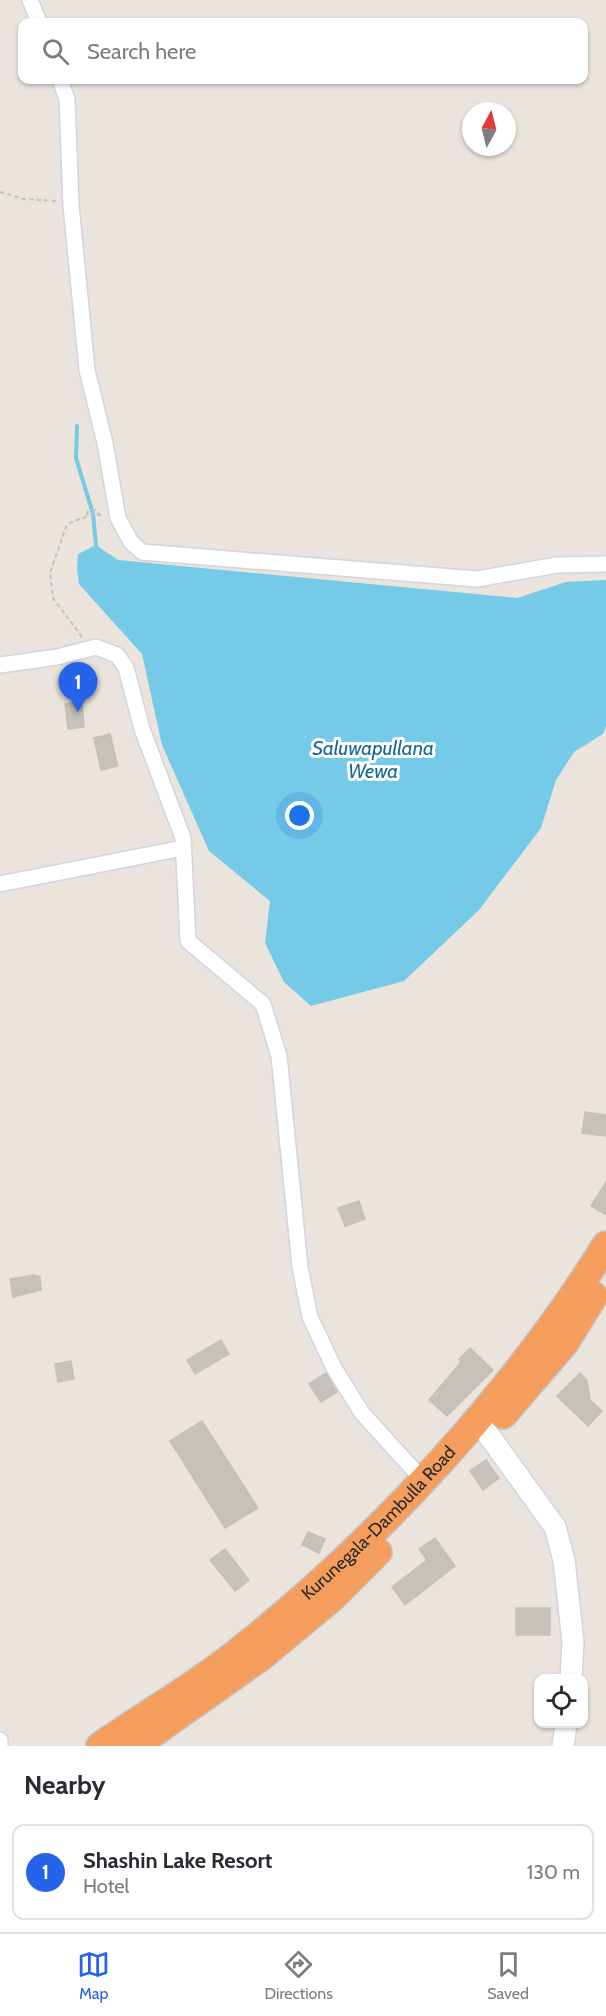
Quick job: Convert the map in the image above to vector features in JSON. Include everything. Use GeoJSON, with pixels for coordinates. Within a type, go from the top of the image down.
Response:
{"type":"FeatureCollection","features":[{"type":"Feature","properties":{"kind":"highway","name":"Kurunegala-Dambulla Road"},"geometry":{"type":"LineString","coordinates":[[100,1746],[255,1651],[332,1598],[482,1426],[606,1245]]}},
{"type":"Feature","properties":{"kind":"highway","name":"Kurunegala-Dambulla Road"},"geometry":{"type":"LineString","coordinates":[[135,1746],[255,1651],[422,1479],[482,1426],[564,1344],[606,1277]]}},
{"type":"Feature","properties":{"kind":"street"},"geometry":{"type":"LineString","coordinates":[[30,0],[37,18]]}},
{"type":"Feature","properties":{"kind":"street"},"geometry":{"type":"LineString","coordinates":[[62,84],[68,99],[70,205],[87,369],[105,443],[118,518],[131,542],[142,552],[155,555],[477,579],[557,565],[606,564]]}},
{"type":"Feature","properties":{"kind":"street"},"geometry":{"type":"LineString","coordinates":[[0,665],[57,657],[96,647],[117,655],[126,668],[139,720],[183,838],[188,942],[263,1004],[279,1056],[300,1267],[310,1317],[334,1368],[362,1413],[422,1479]]}},
{"type":"Feature","properties":{"kind":"street"},"geometry":{"type":"LineString","coordinates":[[0,884],[183,848]]}},
{"type":"Feature","properties":{"kind":"street"},"geometry":{"type":"LineString","coordinates":[[482,1426],[555,1527],[564,1560],[573,1642],[571,1674]]}},
{"type":"Feature","properties":{"kind":"street"},"geometry":{"type":"LineString","coordinates":[[563,1746],[565,1728]]}},
{"type":"Feature","properties":{"kind":"street"},"geometry":{"type":"LineString","coordinates":[[0,1740],[0,1746]]}},
{"type":"Feature","properties":{"kind":"path"},"geometry":{"type":"LineString","coordinates":[[0,192],[70,205]]}},
{"type":"Feature","properties":{"kind":"path"},"geometry":{"type":"LineString","coordinates":[[96,647],[83,639],[53,598],[51,573],[67,524],[86,516],[88,511],[95,510],[100,515],[118,518]]}},
{"type":"Feature","properties":{"kind":"water","name":"Saluwapullana Wewa"},"geometry":{"type":"Polygon","coordinates":[[[96,545],[118,560],[517,598],[566,582],[606,580],[606,726],[603,734],[574,752],[556,780],[541,828],[479,910],[404,981],[311,1006],[284,982],[265,943],[270,901],[209,851],[162,745],[142,654],[79,584],[78,554],[96,545]]]}},
{"type":"Feature","properties":{"kind":"building"},"geometry":{"type":"Polygon","coordinates":[[[82,702],[84,727],[68,729],[65,704],[82,702]]]}},
{"type":"Feature","properties":{"kind":"building"},"geometry":{"type":"Polygon","coordinates":[[[110,734],[118,766],[101,770],[94,738],[110,734]]]}},
{"type":"Feature","properties":{"kind":"building"},"geometry":{"type":"Polygon","coordinates":[[[585,1112],[606,1115],[606,1136],[582,1133],[585,1112]]]}},
{"type":"Feature","properties":{"kind":"building"},"geometry":{"type":"Polygon","coordinates":[[[606,1182],[606,1215],[591,1206],[606,1182]]]}},
{"type":"Feature","properties":{"kind":"building"},"geometry":{"type":"Polygon","coordinates":[[[359,1201],[365,1219],[345,1226],[338,1208],[359,1201]]]}},
{"type":"Feature","properties":{"kind":"building"},"geometry":{"type":"Polygon","coordinates":[[[34,1275],[40,1277],[41,1290],[13,1297],[10,1279],[34,1275]]]}},
{"type":"Feature","properties":{"kind":"building"},"geometry":{"type":"Polygon","coordinates":[[[221,1340],[229,1354],[195,1374],[187,1360],[221,1340]]]}},
{"type":"Feature","properties":{"kind":"building"},"geometry":{"type":"Polygon","coordinates":[[[470,1348],[493,1370],[447,1416],[429,1400],[461,1362],[459,1359],[470,1348]]]}},
{"type":"Feature","properties":{"kind":"building"},"geometry":{"type":"Polygon","coordinates":[[[71,1361],[74,1379],[58,1382],[55,1364],[71,1361]]]}},
{"type":"Feature","properties":{"kind":"building"},"geometry":{"type":"Polygon","coordinates":[[[326,1373],[337,1392],[321,1402],[309,1384],[326,1373]]]}},
{"type":"Feature","properties":{"kind":"building"},"geometry":{"type":"Polygon","coordinates":[[[580,1373],[587,1380],[590,1400],[602,1411],[588,1426],[557,1396],[580,1373]]]}},
{"type":"Feature","properties":{"kind":"building"},"geometry":{"type":"Polygon","coordinates":[[[202,1421],[258,1508],[225,1528],[170,1441],[202,1421]]]}},
{"type":"Feature","properties":{"kind":"building"},"geometry":{"type":"Polygon","coordinates":[[[486,1460],[499,1478],[483,1490],[470,1471],[486,1460]]]}},
{"type":"Feature","properties":{"kind":"building"},"geometry":{"type":"Polygon","coordinates":[[[308,1532],[325,1539],[319,1553],[302,1545],[308,1532]]]}},
{"type":"Feature","properties":{"kind":"building"},"geometry":{"type":"Polygon","coordinates":[[[435,1538],[455,1566],[405,1605],[392,1587],[427,1560],[419,1549],[435,1538]]]}},
{"type":"Feature","properties":{"kind":"building"},"geometry":{"type":"Polygon","coordinates":[[[225,1549],[249,1580],[235,1591],[210,1560],[225,1549]]]}},
{"type":"Feature","properties":{"kind":"building"},"geometry":{"type":"Polygon","coordinates":[[[516,1608],[550,1608],[550,1635],[516,1635],[516,1608]]]}},
{"type":"Feature","properties":{"kind":"waterway"},"geometry":{"type":"LineString","coordinates":[[77,426],[76,458],[93,514],[96,545]]}},
{"type":"Feature","properties":{"kind":"place","name":"Shashin Lake Resort"},"geometry":{"type":"Point","coordinates":[78,712]}}]}
